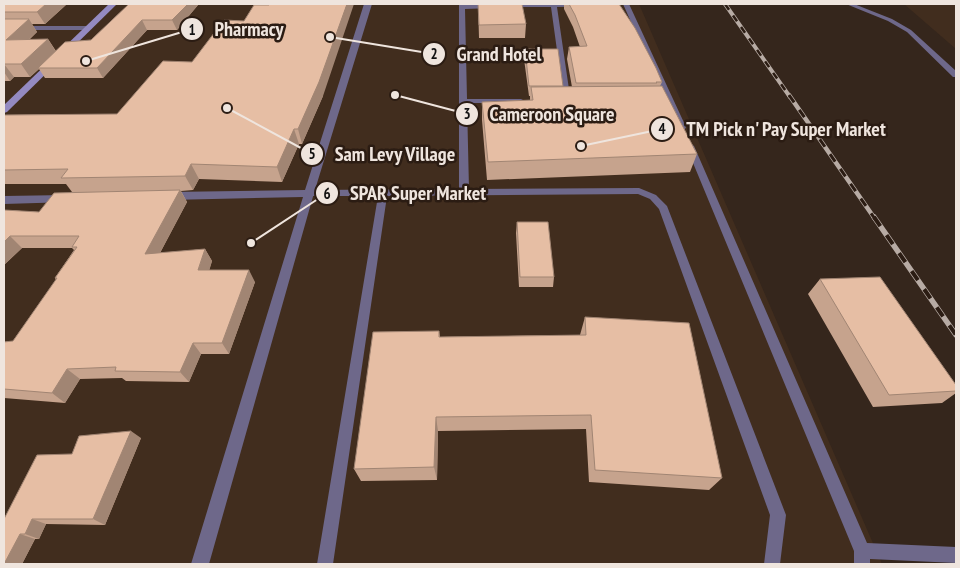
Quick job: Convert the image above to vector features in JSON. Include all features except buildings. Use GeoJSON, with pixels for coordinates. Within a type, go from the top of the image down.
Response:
{"type":"FeatureCollection","features":[{"type":"Feature","properties":{"kind":"street"},"geometry":{"type":"LineString","coordinates":[[4,110],[113,4]]}},
{"type":"Feature","properties":{"kind":"street"},"geometry":{"type":"LineString","coordinates":[[200,564],[308,193],[368,4]]}},
{"type":"Feature","properties":{"kind":"street"},"geometry":{"type":"LineString","coordinates":[[4,28],[88,28]]}},
{"type":"Feature","properties":{"kind":"street"},"geometry":{"type":"LineString","coordinates":[[161,196],[308,193]]}},
{"type":"Feature","properties":{"kind":"street"},"geometry":{"type":"LineString","coordinates":[[4,200],[73,198]]}},
{"type":"Feature","properties":{"kind":"lane"},"geometry":{"type":"LineString","coordinates":[[554,4],[568,101]]}},
{"type":"Feature","properties":{"kind":"lane"},"geometry":{"type":"LineString","coordinates":[[464,192],[462,5],[603,4]]}},
{"type":"Feature","properties":{"kind":"lane"},"geometry":{"type":"LineString","coordinates":[[626,4],[862,558],[956,555]]}},
{"type":"Feature","properties":{"kind":"lane"},"geometry":{"type":"LineString","coordinates":[[849,4],[890,20],[909,31],[956,75]]}},
{"type":"Feature","properties":{"kind":"lane"},"geometry":{"type":"LineString","coordinates":[[463,101],[530,101]]}},
{"type":"Feature","properties":{"kind":"lane"},"geometry":{"type":"LineString","coordinates":[[558,101],[577,101]]}},
{"type":"Feature","properties":{"kind":"lane"},"geometry":{"type":"LineString","coordinates":[[308,193],[639,191],[653,197],[663,208],[778,515],[772,564]]}},
{"type":"Feature","properties":{"kind":"lane"},"geometry":{"type":"LineString","coordinates":[[325,564],[383,192]]}},
{"type":"Feature","properties":{"kind":"shaded area"},"geometry":{"type":"Polygon","coordinates":[[[4,4],[639,4],[882,564],[4,564],[4,4]]]}},
{"type":"Feature","properties":{"kind":"shaded area"},"geometry":{"type":"Polygon","coordinates":[[[904,4],[956,4],[956,49],[904,4]]]}},
{"type":"Feature","properties":{"kind":"railway"},"geometry":{"type":"LineString","coordinates":[[725,4],[790,97]]}},
{"type":"Feature","properties":{"kind":"railway"},"geometry":{"type":"LineString","coordinates":[[789,95],[875,219]]}},
{"type":"Feature","properties":{"kind":"railway"},"geometry":{"type":"LineString","coordinates":[[874,217],[956,335]]}},
{"type":"Feature","properties":{"kind":"place","name":"Grand Hotel"},"geometry":{"type":"Point","coordinates":[330,37]}},
{"type":"Feature","properties":{"kind":"place","name":"Pharmacy"},"geometry":{"type":"Point","coordinates":[86,61]}},
{"type":"Feature","properties":{"kind":"place","name":"Cameroon Square"},"geometry":{"type":"Point","coordinates":[395,95]}},
{"type":"Feature","properties":{"kind":"place","name":"Sam Levy Village"},"geometry":{"type":"Point","coordinates":[227,108]}},
{"type":"Feature","properties":{"kind":"place","name":"TM Pick n' Pay Super Market"},"geometry":{"type":"Point","coordinates":[581,146]}},
{"type":"Feature","properties":{"kind":"place","name":"SPAR Super Market"},"geometry":{"type":"Point","coordinates":[251,243]}}]}
